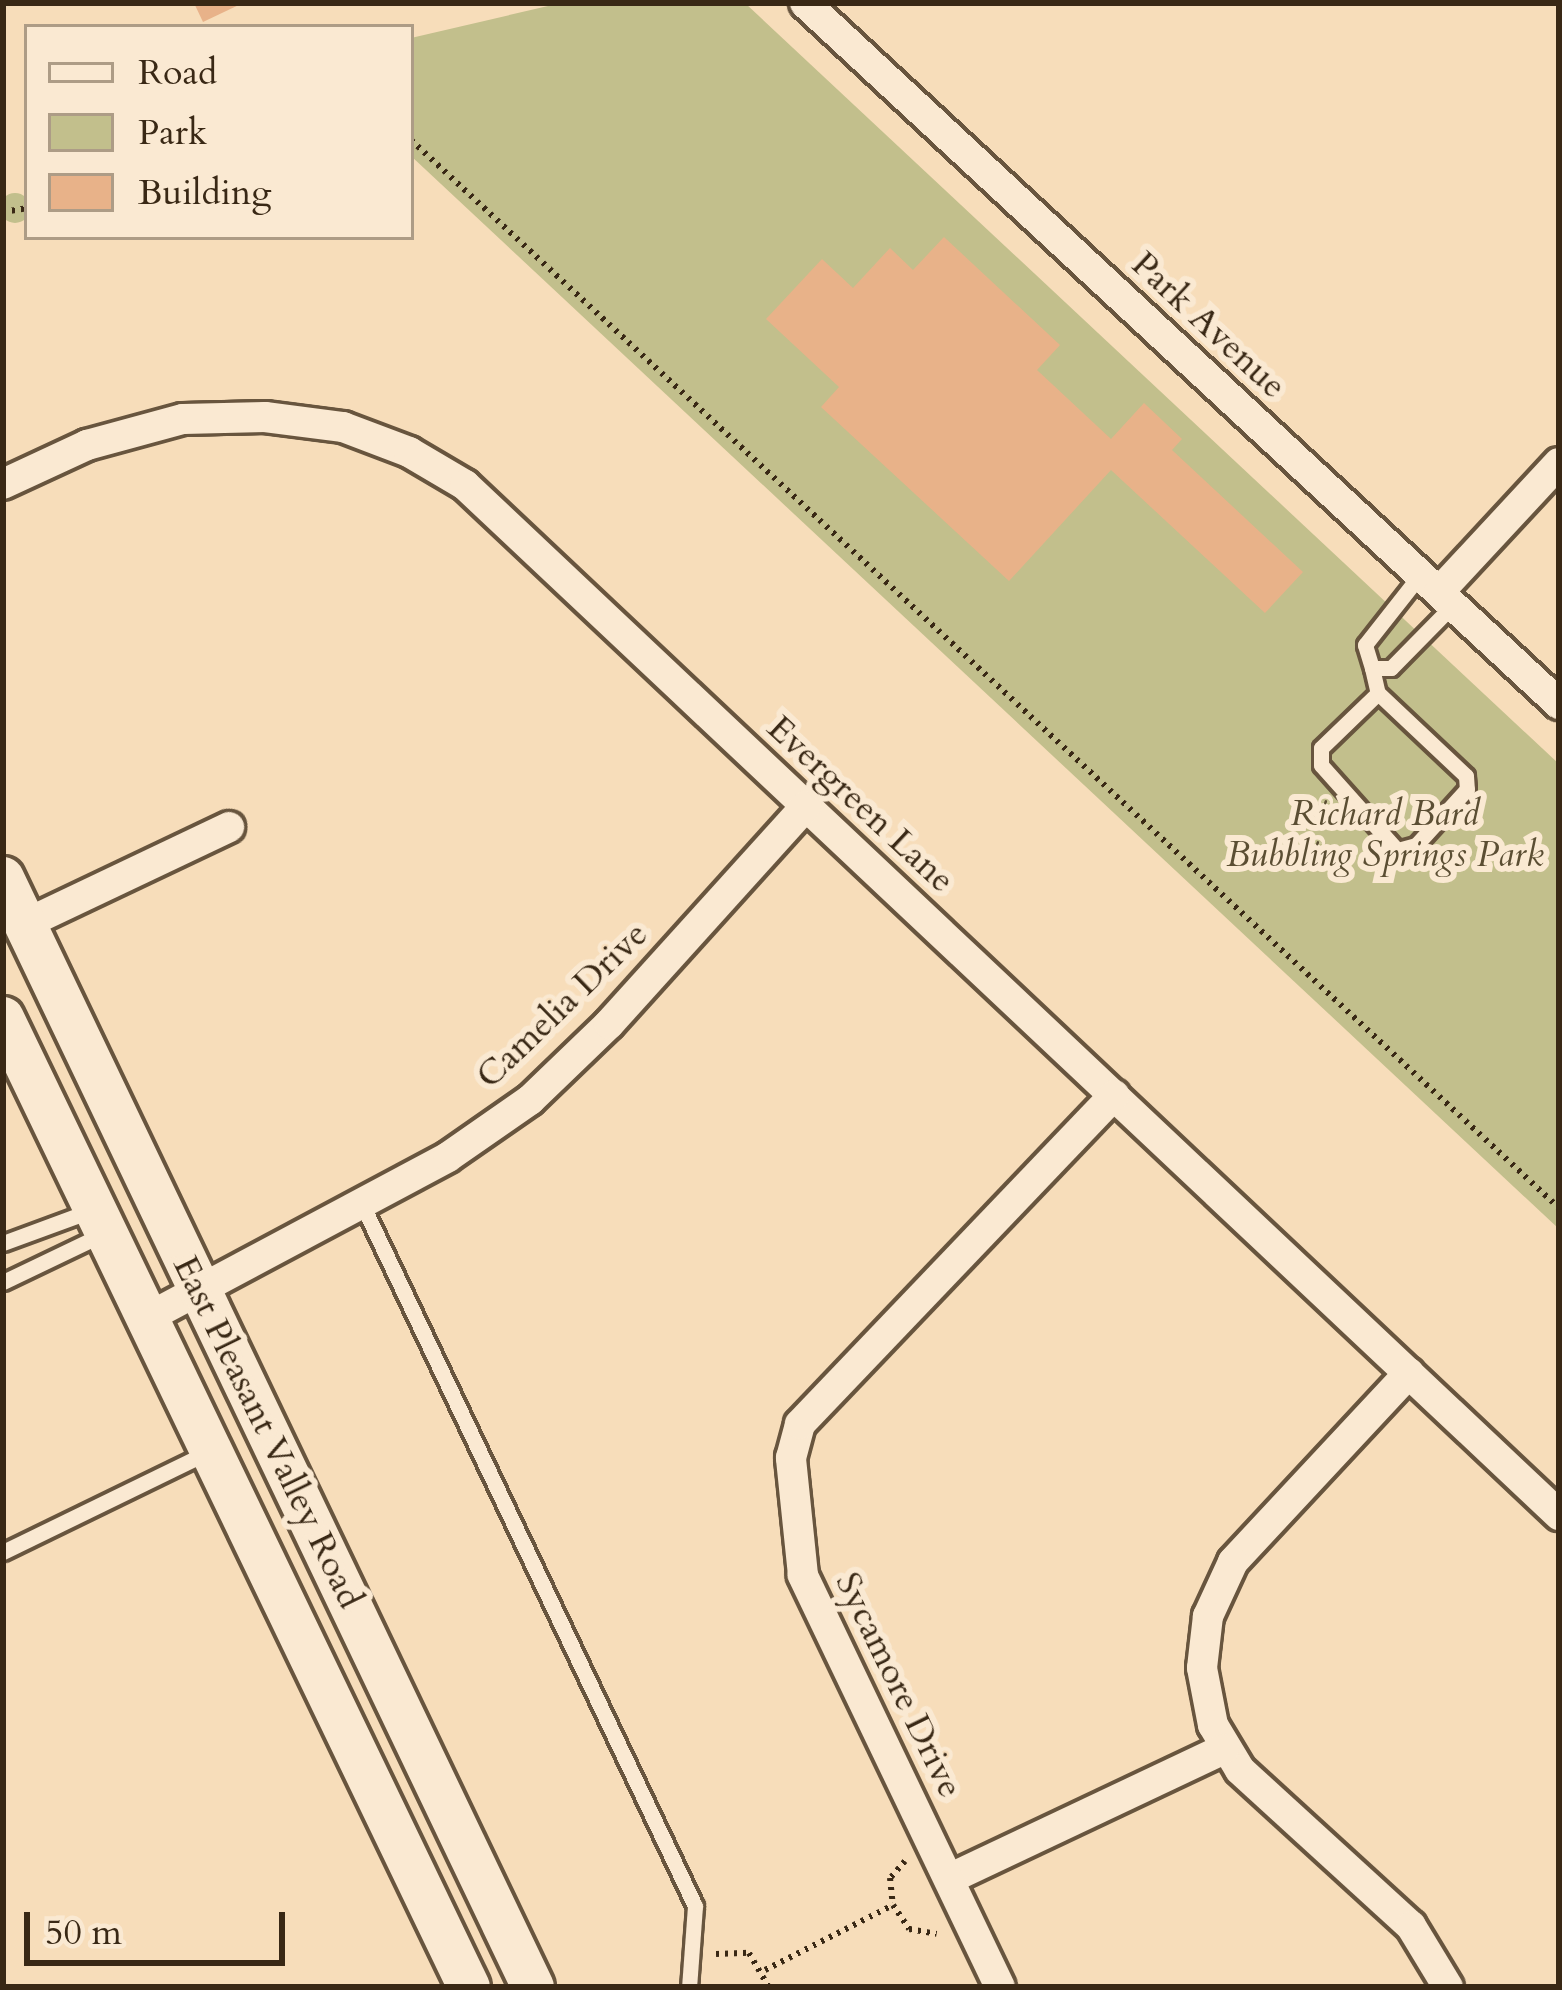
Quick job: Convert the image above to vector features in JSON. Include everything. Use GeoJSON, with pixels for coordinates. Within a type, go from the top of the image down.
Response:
{"type":"FeatureCollection","features":[{"type":"Feature","properties":{"kind":"main road","name":"East Pleasant Valley Road"},"geometry":{"type":"LineString","coordinates":[[3,878],[532,1987]]}},
{"type":"Feature","properties":{"kind":"main road","name":"East Pleasant Valley Road"},"geometry":{"type":"LineString","coordinates":[[3,1018],[14,1071],[100,1221],[469,1987]]}},
{"type":"Feature","properties":{"kind":"street","name":"Park Avenue"},"geometry":{"type":"LineString","coordinates":[[805,3],[1559,704]]}},
{"type":"Feature","properties":{"kind":"street","name":"Evergreen Lane"},"geometry":{"type":"LineString","coordinates":[[3,484],[87,445],[183,418],[265,416],[343,428],[409,452],[465,485],[1559,1515]]}},
{"type":"Feature","properties":{"kind":"street"},"geometry":{"type":"LineString","coordinates":[[1437,591],[1559,463]]}},
{"type":"Feature","properties":{"kind":"street","name":"Camelia Drive"},"geometry":{"type":"LineString","coordinates":[[146,1318],[448,1157],[530,1100],[609,1024],[806,806]]}},
{"type":"Feature","properties":{"kind":"street"},"geometry":{"type":"LineString","coordinates":[[26,924],[230,827]]}},
{"type":"Feature","properties":{"kind":"street","name":"Sycamore Drive"},"geometry":{"type":"LineString","coordinates":[[1000,1987],[803,1575],[791,1458],[800,1424],[1114,1095]]}},
{"type":"Feature","properties":{"kind":"street"},"geometry":{"type":"LineString","coordinates":[[1409,1372],[1252,1540],[1217,1588],[1202,1668],[1224,1749],[1282,1814],[1411,1927],[1448,1987]]}},
{"type":"Feature","properties":{"kind":"street"},"geometry":{"type":"LineString","coordinates":[[949,1879],[1224,1749]]}},
{"type":"Feature","properties":{"kind":"lane"},"geometry":{"type":"LineString","coordinates":[[1378,693],[1321,748],[1321,765],[1397,850],[1416,845],[1467,789],[1466,776],[1378,693],[1365,645],[1437,591]]}},
{"type":"Feature","properties":{"kind":"lane"},"geometry":{"type":"LineString","coordinates":[[1372,668],[1391,668],[1437,591]]}},
{"type":"Feature","properties":{"kind":"lane"},"geometry":{"type":"LineString","coordinates":[[362,1204],[695,1906],[689,1987]]}},
{"type":"Feature","properties":{"kind":"lane"},"geometry":{"type":"LineString","coordinates":[[3,1243],[100,1221]]}},
{"type":"Feature","properties":{"kind":"lane"},"geometry":{"type":"LineString","coordinates":[[3,1282],[100,1221]]}},
{"type":"Feature","properties":{"kind":"lane"},"geometry":{"type":"LineString","coordinates":[[3,1552],[211,1450]]}},
{"type":"Feature","properties":{"kind":"path"},"geometry":{"type":"LineString","coordinates":[[414,143],[1559,1208]]}},
{"type":"Feature","properties":{"kind":"path"},"geometry":{"type":"LineString","coordinates":[[905,1861],[890,1878],[893,1905],[909,1930],[941,1932]]}},
{"type":"Feature","properties":{"kind":"path"},"geometry":{"type":"LineString","coordinates":[[765,1970],[893,1905]]}},
{"type":"Feature","properties":{"kind":"path"},"geometry":{"type":"LineString","coordinates":[[690,1964],[736,1950],[765,1970],[769,1987]]}},
{"type":"Feature","properties":{"kind":"green space","name":"Richard Bard Bubbling Springs Park"},"geometry":{"type":"Polygon","coordinates":[[[561,3],[745,3],[1559,764],[1559,1229],[414,159],[414,37],[561,3]]]}},
{"type":"Feature","properties":{"kind":"green space"},"geometry":{"type":"Polygon","coordinates":[[[9,194],[21,194],[24,220],[9,222],[1,214],[1,202],[9,194]]]}},
{"type":"Feature","properties":{"kind":"building"},"geometry":{"type":"Polygon","coordinates":[[[194,3],[243,3],[203,22],[194,3]]]}},
{"type":"Feature","properties":{"kind":"building"},"geometry":{"type":"Polygon","coordinates":[[[944,237],[1060,345],[1037,370],[1111,439],[1144,403],[1182,439],[1172,450],[1303,572],[1265,613],[1111,470],[1009,581],[821,407],[839,387],[766,319],[822,259],[853,288],[890,248],[913,270],[944,237]]]}}]}
